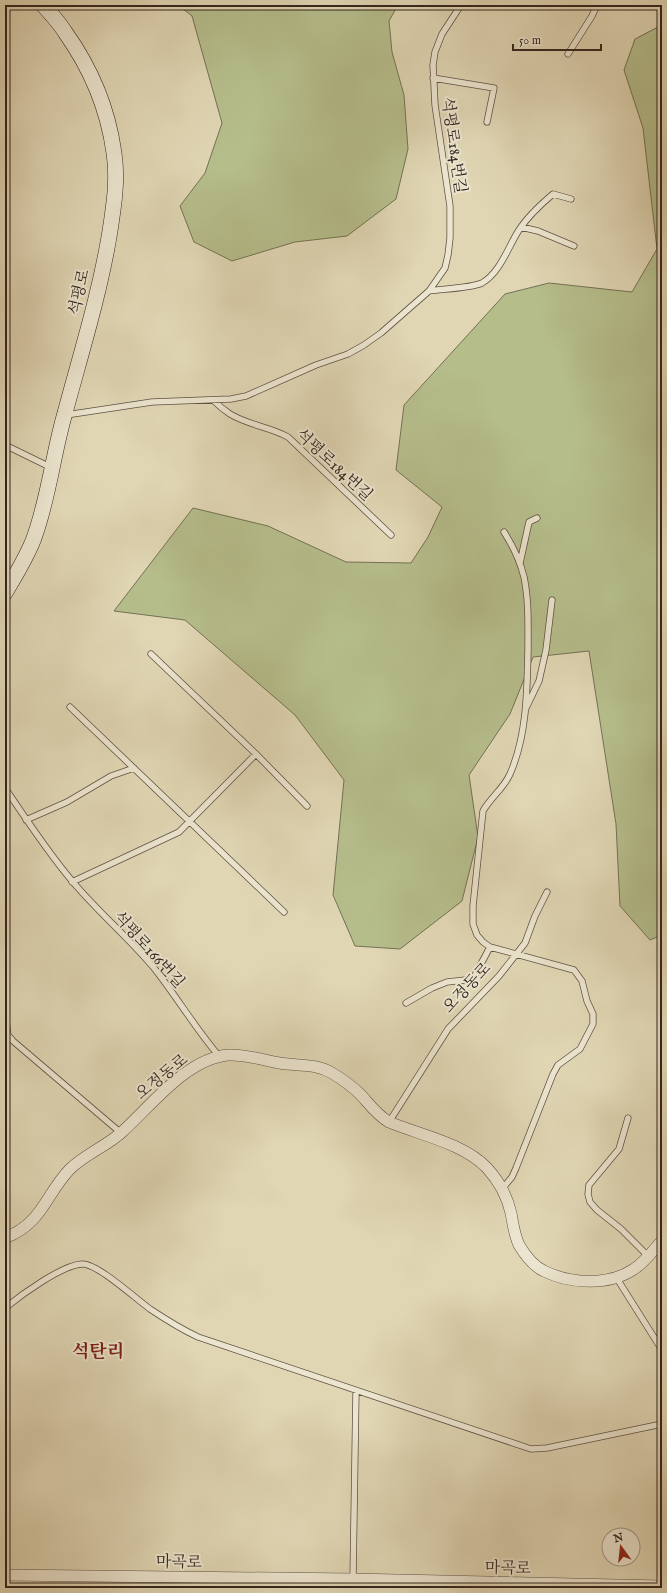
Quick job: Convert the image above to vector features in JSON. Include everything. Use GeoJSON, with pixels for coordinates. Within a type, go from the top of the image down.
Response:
{"type":"FeatureCollection","features":[{"type":"Feature","properties":{"kind":"street","name":"석평로"},"geometry":{"type":"LineString","coordinates":[[5,593],[34,539],[44,506],[64,415],[94,308],[114,206],[116,178],[114,153],[108,123],[97,88],[83,60],[65,31],[43,5]]}},
{"type":"Feature","properties":{"kind":"street","name":"오정동로"},"geometry":{"type":"LineString","coordinates":[[5,1238],[22,1230],[32,1222],[70,1169],[121,1133],[182,1075],[218,1056],[230,1055],[323,1068],[360,1094],[379,1116],[389,1122],[468,1152],[486,1167],[499,1183],[511,1213],[513,1230],[526,1256],[543,1271],[562,1278],[579,1281],[616,1277],[634,1269],[662,1241]]}},
{"type":"Feature","properties":{"kind":"street","name":"마곡로"},"geometry":{"type":"LineString","coordinates":[[5,1575],[662,1586]]}},
{"type":"Feature","properties":{"kind":"lane","name":"석평로184번길"},"geometry":{"type":"LineString","coordinates":[[64,415],[94,412],[152,402],[231,399],[246,396],[316,365],[348,354],[381,333],[429,291],[444,268],[448,255],[450,238],[450,206],[435,105],[433,78],[435,52],[442,34],[461,5]]}},
{"type":"Feature","properties":{"kind":"lane"},"geometry":{"type":"LineString","coordinates":[[568,54],[592,16],[596,5]]}},
{"type":"Feature","properties":{"kind":"lane"},"geometry":{"type":"LineString","coordinates":[[433,78],[494,88],[487,122]]}},
{"type":"Feature","properties":{"kind":"lane"},"geometry":{"type":"LineString","coordinates":[[429,291],[481,284],[497,269],[528,217],[553,194],[570,199]]}},
{"type":"Feature","properties":{"kind":"lane"},"geometry":{"type":"LineString","coordinates":[[521,227],[538,231],[574,246]]}},
{"type":"Feature","properties":{"kind":"lane","name":"석평로184번길"},"geometry":{"type":"LineString","coordinates":[[213,400],[229,414],[245,421],[278,431],[288,437],[391,534]]}},
{"type":"Feature","properties":{"kind":"lane"},"geometry":{"type":"LineString","coordinates":[[5,445],[52,468]]}},
{"type":"Feature","properties":{"kind":"lane"},"geometry":{"type":"LineString","coordinates":[[520,564],[529,522],[537,518]]}},
{"type":"Feature","properties":{"kind":"lane"},"geometry":{"type":"LineString","coordinates":[[502,1189],[512,1177],[516,1168],[553,1074],[558,1066],[580,1050],[586,1041],[593,1024],[593,1014],[587,1001],[582,981],[574,970],[490,947],[477,935],[473,924],[473,906],[483,811],[488,802],[510,775],[523,730],[525,710],[528,668],[528,616],[524,578],[520,564],[504,532]]}},
{"type":"Feature","properties":{"kind":"lane"},"geometry":{"type":"LineString","coordinates":[[525,710],[539,681],[546,650],[552,600]]}},
{"type":"Feature","properties":{"kind":"lane"},"geometry":{"type":"LineString","coordinates":[[151,654],[308,806]]}},
{"type":"Feature","properties":{"kind":"lane"},"geometry":{"type":"LineString","coordinates":[[70,707],[284,912]]}},
{"type":"Feature","properties":{"kind":"lane"},"geometry":{"type":"LineString","coordinates":[[72,882],[179,832],[256,754]]}},
{"type":"Feature","properties":{"kind":"lane"},"geometry":{"type":"LineString","coordinates":[[26,820],[73,799],[111,776],[134,768]]}},
{"type":"Feature","properties":{"kind":"lane","name":"석평로166번길"},"geometry":{"type":"LineString","coordinates":[[5,788],[26,820],[72,882],[153,968],[177,999],[202,1037],[218,1056]]}},
{"type":"Feature","properties":{"kind":"lane","name":"오정동로"},"geometry":{"type":"LineString","coordinates":[[389,1122],[448,1030],[499,976],[525,944],[547,892]]}},
{"type":"Feature","properties":{"kind":"lane"},"geometry":{"type":"LineString","coordinates":[[406,1003],[432,988],[447,982],[465,980],[474,977],[490,947]]}},
{"type":"Feature","properties":{"kind":"lane"},"geometry":{"type":"LineString","coordinates":[[5,1014],[8,1035],[13,1041],[121,1133]]}},
{"type":"Feature","properties":{"kind":"lane"},"geometry":{"type":"LineString","coordinates":[[628,1118],[620,1149],[589,1185],[588,1194],[590,1202],[597,1210],[621,1229],[648,1256]]}},
{"type":"Feature","properties":{"kind":"lane"},"geometry":{"type":"LineString","coordinates":[[5,1308],[62,1270],[82,1264],[90,1265],[102,1272],[151,1310],[198,1337],[531,1449],[547,1448],[662,1424]]}},
{"type":"Feature","properties":{"kind":"lane"},"geometry":{"type":"LineString","coordinates":[[616,1277],[662,1350]]}},
{"type":"Feature","properties":{"kind":"lane"},"geometry":{"type":"LineString","coordinates":[[353,1580],[356,1391]]}},
{"type":"Feature","properties":{"kind":"green space"},"geometry":{"type":"Polygon","coordinates":[[[178,5],[398,5],[389,21],[392,52],[404,95],[408,149],[396,199],[347,236],[295,242],[232,261],[194,242],[180,206],[205,173],[222,123],[192,16],[178,5]]]}},
{"type":"Feature","properties":{"kind":"green space"},"geometry":{"type":"Polygon","coordinates":[[[662,25],[662,935],[650,940],[620,906],[616,824],[589,651],[533,657],[510,714],[469,775],[478,837],[462,901],[400,949],[355,946],[333,895],[344,780],[295,715],[185,620],[114,611],[193,508],[268,526],[346,562],[411,563],[428,537],[442,507],[396,470],[404,405],[505,294],[549,283],[632,292],[657,249],[643,128],[624,70],[635,39],[662,25]]]}},
{"type":"Feature","properties":{"kind":"district","name":"석탄리"},"geometry":{"type":"Point","coordinates":[98,1351]}}]}
